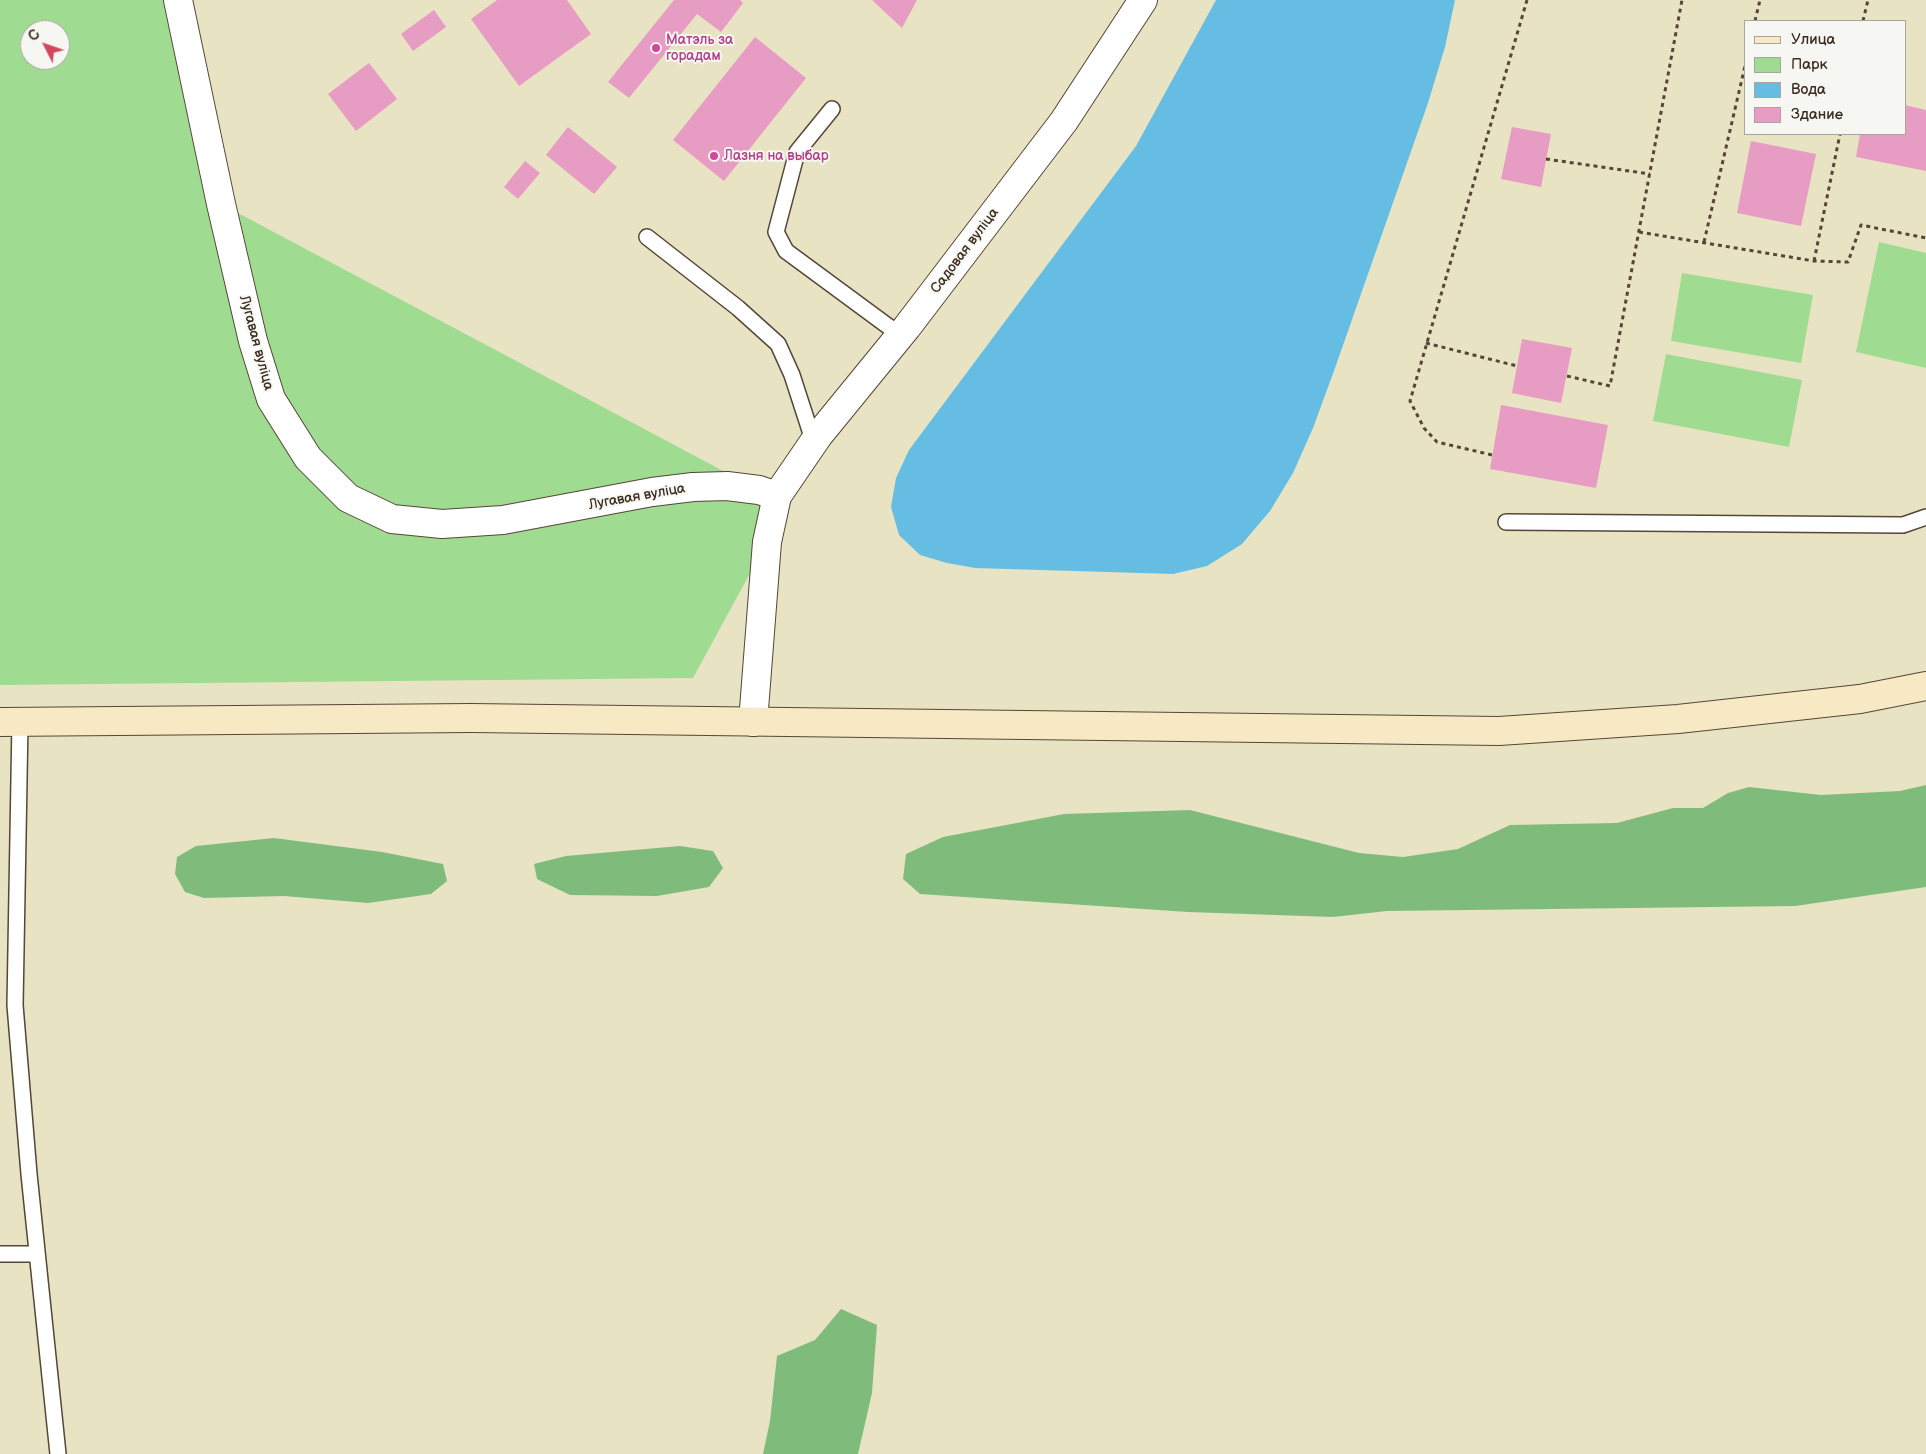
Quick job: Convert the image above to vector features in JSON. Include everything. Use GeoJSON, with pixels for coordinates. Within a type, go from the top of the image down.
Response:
{"type":"FeatureCollection","features":[{"type":"Feature","properties":{"kind":"main road"},"geometry":{"type":"LineString","coordinates":[[10,722],[471,718],[1499,731],[1697,717],[1860,700],[1926,686]]}},
{"type":"Feature","properties":{"kind":"street","name":"Лугавая вуліца"},"geometry":{"type":"LineString","coordinates":[[178,0],[225,222],[253,341],[271,399],[308,458],[348,498],[392,519],[442,524],[503,520],[652,492],[693,487],[727,486],[759,490],[777,496]]}},
{"type":"Feature","properties":{"kind":"street","name":"Садовая вуліца"},"geometry":{"type":"LineString","coordinates":[[777,496],[814,443],[900,335],[1064,121],[1143,0]]}},
{"type":"Feature","properties":{"kind":"street"},"geometry":{"type":"LineString","coordinates":[[753,722],[768,542],[777,496]]}},
{"type":"Feature","properties":{"kind":"lane"},"geometry":{"type":"LineString","coordinates":[[832,109],[797,152],[776,232],[786,251],[900,335]]}},
{"type":"Feature","properties":{"kind":"lane"},"geometry":{"type":"LineString","coordinates":[[647,237],[738,308],[778,344],[792,376],[814,443]]}},
{"type":"Feature","properties":{"kind":"lane"},"geometry":{"type":"LineString","coordinates":[[1506,522],[1903,525],[1926,517]]}},
{"type":"Feature","properties":{"kind":"lane"},"geometry":{"type":"LineString","coordinates":[[10,722],[15,1004],[37,1254],[58,1454]]}},
{"type":"Feature","properties":{"kind":"lane"},"geometry":{"type":"LineString","coordinates":[[0,1254],[37,1254]]}},
{"type":"Feature","properties":{"kind":"path"},"geometry":{"type":"LineString","coordinates":[[1492,455],[1437,442],[1424,428],[1410,401],[1527,0]]}},
{"type":"Feature","properties":{"kind":"path"},"geometry":{"type":"LineString","coordinates":[[1566,376],[1610,386],[1682,0]]}},
{"type":"Feature","properties":{"kind":"path"},"geometry":{"type":"LineString","coordinates":[[1755,20],[1760,0]]}},
{"type":"Feature","properties":{"kind":"path"},"geometry":{"type":"LineString","coordinates":[[1863,20],[1868,0]]}},
{"type":"Feature","properties":{"kind":"path"},"geometry":{"type":"LineString","coordinates":[[1704,242],[1744,70]]}},
{"type":"Feature","properties":{"kind":"path"},"geometry":{"type":"LineString","coordinates":[[1814,261],[1840,135]]}},
{"type":"Feature","properties":{"kind":"path"},"geometry":{"type":"LineString","coordinates":[[1546,159],[1650,174]]}},
{"type":"Feature","properties":{"kind":"path"},"geometry":{"type":"LineString","coordinates":[[1639,232],[1814,261],[1848,262],[1861,225],[1926,238]]}},
{"type":"Feature","properties":{"kind":"path"},"geometry":{"type":"LineString","coordinates":[[1426,343],[1517,366]]}},
{"type":"Feature","properties":{"kind":"green space"},"geometry":{"type":"Polygon","coordinates":[[[0,0],[178,0],[221,204],[759,490],[767,542],[693,678],[0,685],[0,0]]]}},
{"type":"Feature","properties":{"kind":"green space"},"geometry":{"type":"Polygon","coordinates":[[[1879,242],[1926,253],[1926,368],[1856,352],[1879,242]]]}},
{"type":"Feature","properties":{"kind":"green space"},"geometry":{"type":"Polygon","coordinates":[[[1682,273],[1813,295],[1801,363],[1671,341],[1682,273]]]}},
{"type":"Feature","properties":{"kind":"green space"},"geometry":{"type":"Polygon","coordinates":[[[1666,354],[1802,380],[1789,447],[1653,421],[1666,354]]]}},
{"type":"Feature","properties":{"kind":"green space"},"geometry":{"type":"Polygon","coordinates":[[[1926,785],[1926,887],[1795,906],[1387,911],[1333,917],[1188,912],[920,894],[903,879],[906,854],[943,837],[1064,814],[1190,810],[1359,853],[1403,857],[1458,849],[1510,825],[1617,823],[1673,808],[1703,808],[1728,793],[1749,787],[1821,795],[1900,791],[1926,785]]]}},
{"type":"Feature","properties":{"kind":"green space"},"geometry":{"type":"Polygon","coordinates":[[[274,838],[382,852],[443,864],[447,881],[431,894],[368,903],[284,896],[204,898],[185,892],[175,874],[177,857],[196,846],[274,838]]]}},
{"type":"Feature","properties":{"kind":"green space"},"geometry":{"type":"Polygon","coordinates":[[[680,846],[713,851],[723,868],[709,887],[657,896],[570,895],[537,879],[534,864],[566,856],[680,846]]]}},
{"type":"Feature","properties":{"kind":"green space"},"geometry":{"type":"Polygon","coordinates":[[[841,1309],[877,1325],[872,1393],[858,1454],[763,1454],[770,1421],[777,1356],[815,1340],[841,1309]]]}},
{"type":"Feature","properties":{"kind":"water"},"geometry":{"type":"Polygon","coordinates":[[[1216,0],[1455,0],[1445,47],[1428,103],[1335,368],[1313,428],[1293,473],[1270,511],[1242,544],[1207,566],[1173,574],[975,568],[947,563],[920,555],[899,535],[891,507],[896,478],[909,450],[1136,146],[1216,0]]]}},
{"type":"Feature","properties":{"kind":"building"},"geometry":{"type":"Polygon","coordinates":[[[497,0],[567,0],[591,34],[519,86],[471,19],[497,0]]]}},
{"type":"Feature","properties":{"kind":"building"},"geometry":{"type":"Polygon","coordinates":[[[674,0],[740,0],[743,3],[721,32],[697,14],[629,98],[608,82],[674,0]]]}},
{"type":"Feature","properties":{"kind":"building"},"geometry":{"type":"Polygon","coordinates":[[[872,0],[917,0],[902,28],[872,0]]]}},
{"type":"Feature","properties":{"kind":"building"},"geometry":{"type":"Polygon","coordinates":[[[434,10],[446,27],[413,51],[401,34],[434,10]]]}},
{"type":"Feature","properties":{"kind":"building"},"geometry":{"type":"Polygon","coordinates":[[[755,37],[806,78],[724,181],[673,140],[755,37]]]}},
{"type":"Feature","properties":{"kind":"building"},"geometry":{"type":"Polygon","coordinates":[[[369,63],[397,99],[356,131],[328,94],[369,63]]]}},
{"type":"Feature","properties":{"kind":"building"},"geometry":{"type":"Polygon","coordinates":[[[1906,105],[1926,110],[1926,171],[1856,157],[1860,135],[1906,135],[1906,105]]]}},
{"type":"Feature","properties":{"kind":"building"},"geometry":{"type":"Polygon","coordinates":[[[568,127],[617,167],[594,194],[546,155],[568,127]]]}},
{"type":"Feature","properties":{"kind":"building"},"geometry":{"type":"Polygon","coordinates":[[[1512,127],[1551,134],[1541,187],[1501,179],[1512,127]]]}},
{"type":"Feature","properties":{"kind":"building"},"geometry":{"type":"Polygon","coordinates":[[[1751,141],[1816,154],[1801,226],[1737,213],[1751,141]]]}},
{"type":"Feature","properties":{"kind":"building"},"geometry":{"type":"Polygon","coordinates":[[[525,161],[540,173],[518,199],[504,187],[525,161]]]}},
{"type":"Feature","properties":{"kind":"building"},"geometry":{"type":"Polygon","coordinates":[[[1522,339],[1572,348],[1561,403],[1512,393],[1522,339]]]}},
{"type":"Feature","properties":{"kind":"building"},"geometry":{"type":"Polygon","coordinates":[[[1501,405],[1608,425],[1596,488],[1490,469],[1501,405]]]}},
{"type":"Feature","properties":{"kind":"place","name":"Матэль за горадам"},"geometry":{"type":"Point","coordinates":[656,48]}},
{"type":"Feature","properties":{"kind":"place","name":"Лазня на выбар"},"geometry":{"type":"Point","coordinates":[714,156]}}]}
